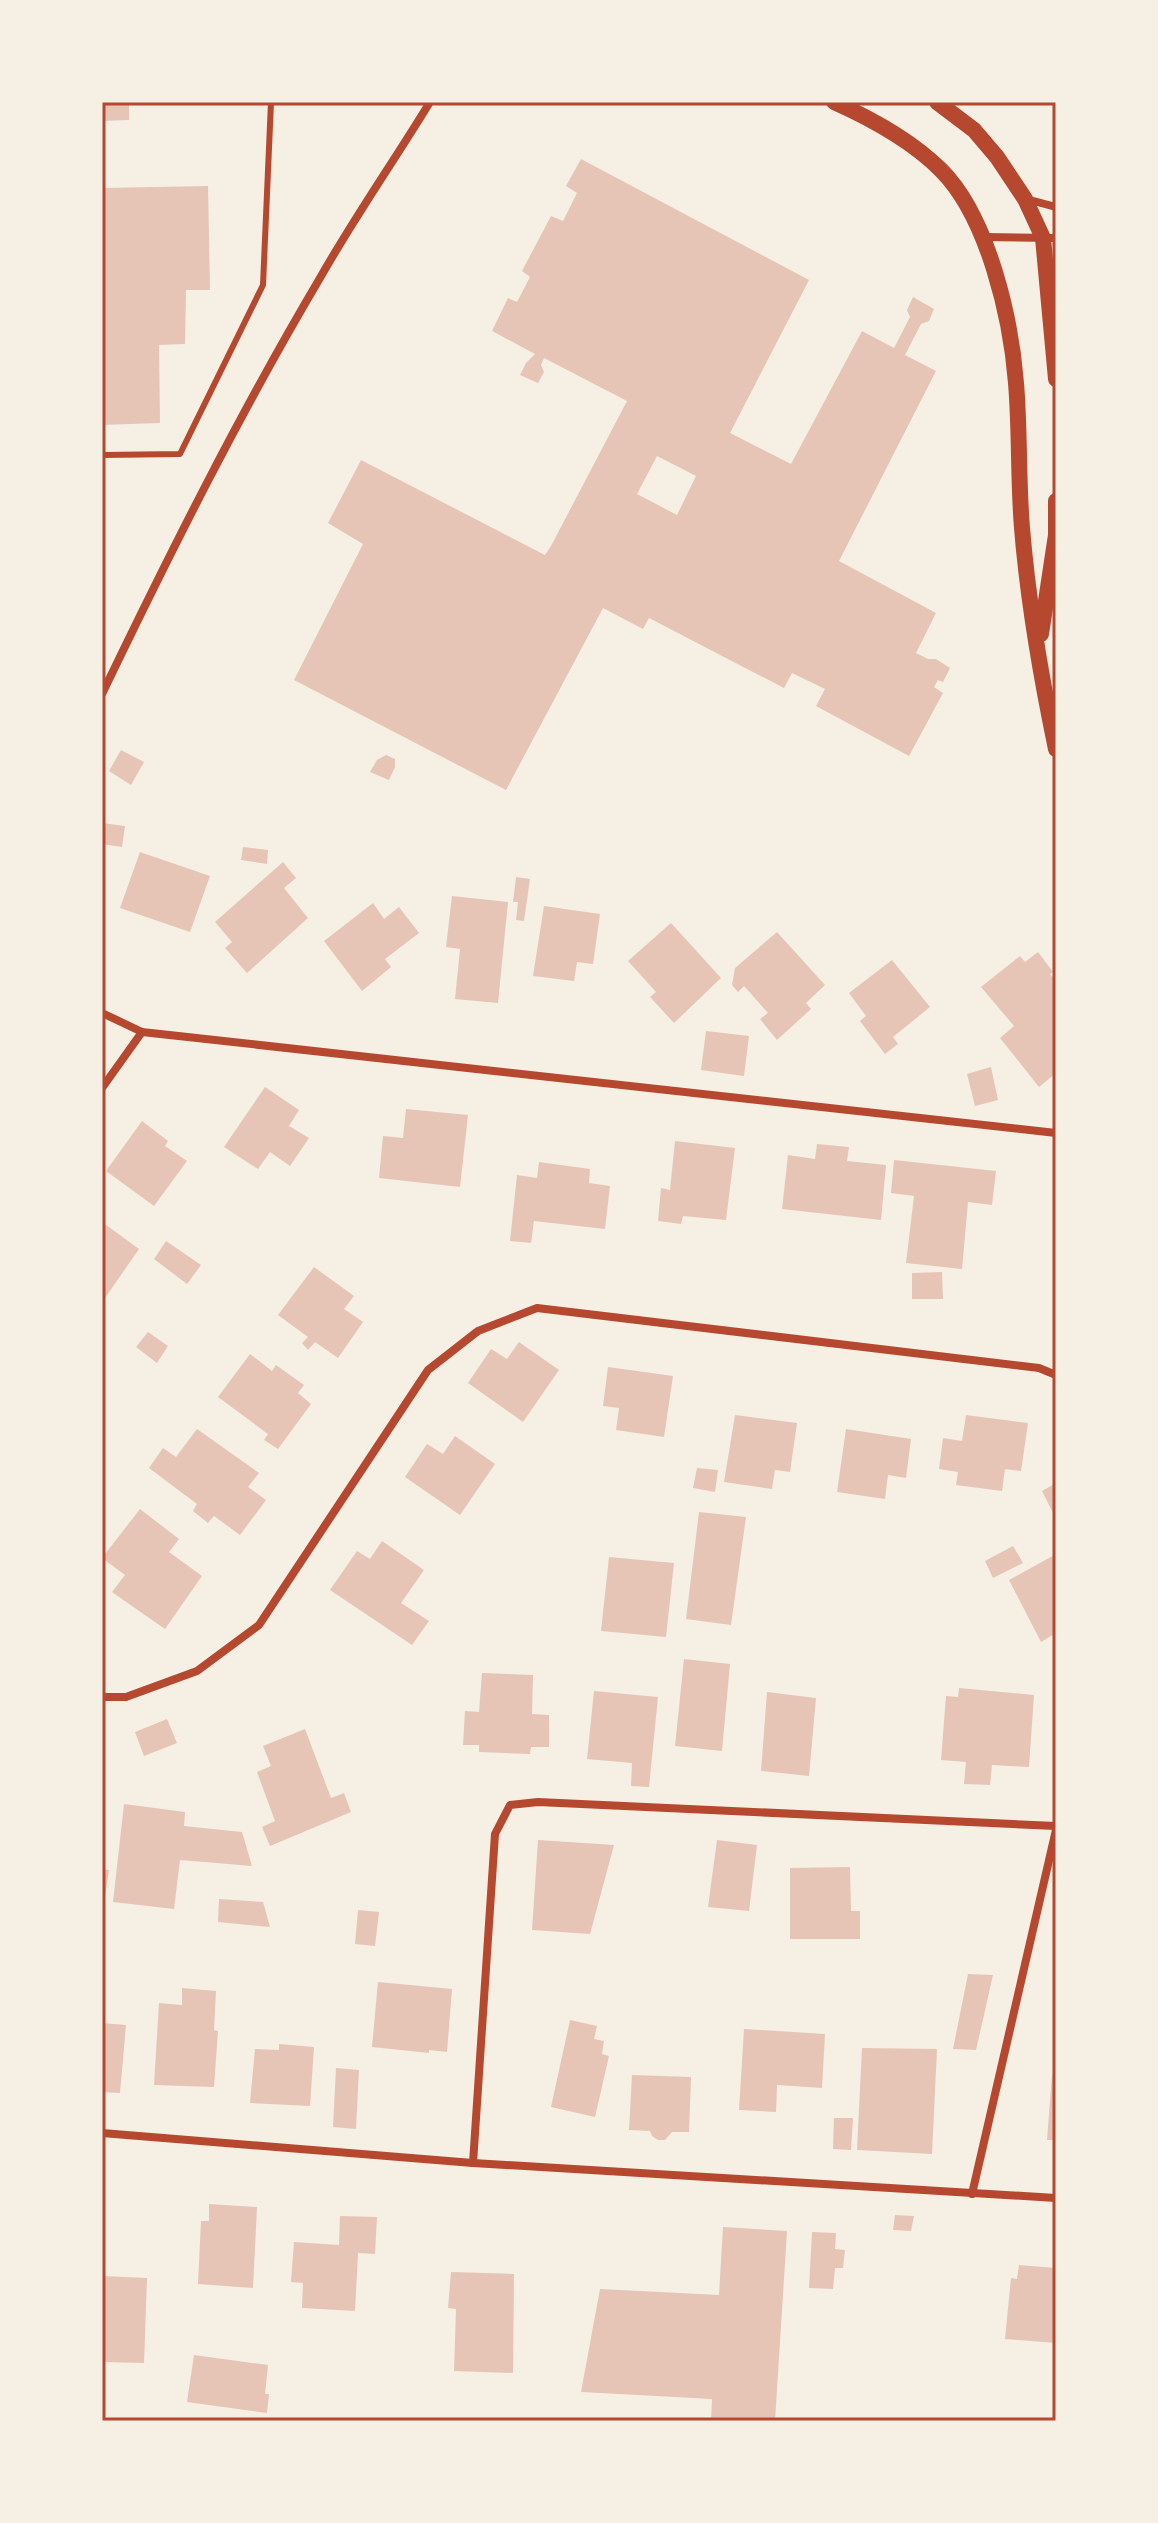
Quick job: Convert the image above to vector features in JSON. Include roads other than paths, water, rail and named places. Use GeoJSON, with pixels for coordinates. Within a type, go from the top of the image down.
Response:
{"type":"FeatureCollection","features":[{"type":"Feature","properties":{"kind":"main road"},"geometry":{"type":"LineString","coordinates":[[834,102],[907,141],[942,171],[970,208],[984,237],[1002,300],[1016,380],[1022,529],[1038,656],[1056,749]]}},
{"type":"Feature","properties":{"kind":"main road"},"geometry":{"type":"LineString","coordinates":[[937,102],[974,130],[997,157],[1050,238],[1056,379]]}},
{"type":"Feature","properties":{"kind":"main road"},"geometry":{"type":"LineString","coordinates":[[1038,656],[1056,535],[1056,501]]}},
{"type":"Feature","properties":{"kind":"street"},"geometry":{"type":"LineString","coordinates":[[102,694],[181,530],[247,406],[321,275],[430,102]]}},
{"type":"Feature","properties":{"kind":"street"},"geometry":{"type":"LineString","coordinates":[[1025,199],[1056,207]]}},
{"type":"Feature","properties":{"kind":"street"},"geometry":{"type":"LineString","coordinates":[[984,237],[1050,238]]}},
{"type":"Feature","properties":{"kind":"street"},"geometry":{"type":"LineString","coordinates":[[102,1013],[142,1032],[1056,1133]]}},
{"type":"Feature","properties":{"kind":"street"},"geometry":{"type":"LineString","coordinates":[[102,1088],[142,1032]]}},
{"type":"Feature","properties":{"kind":"street"},"geometry":{"type":"LineString","coordinates":[[102,1697],[126,1697],[197,1671],[259,1625],[428,1370],[478,1331],[537,1308],[1039,1368],[1056,1375]]}},
{"type":"Feature","properties":{"kind":"street"},"geometry":{"type":"LineString","coordinates":[[473,2163],[495,1834],[510,1805],[538,1802],[1056,1828],[972,2194]]}},
{"type":"Feature","properties":{"kind":"street"},"geometry":{"type":"LineString","coordinates":[[102,2133],[473,2163],[1056,2198]]}},
{"type":"Feature","properties":{"kind":"lane"},"geometry":{"type":"LineString","coordinates":[[102,455],[180,454],[263,285],[271,102]]}}]}
